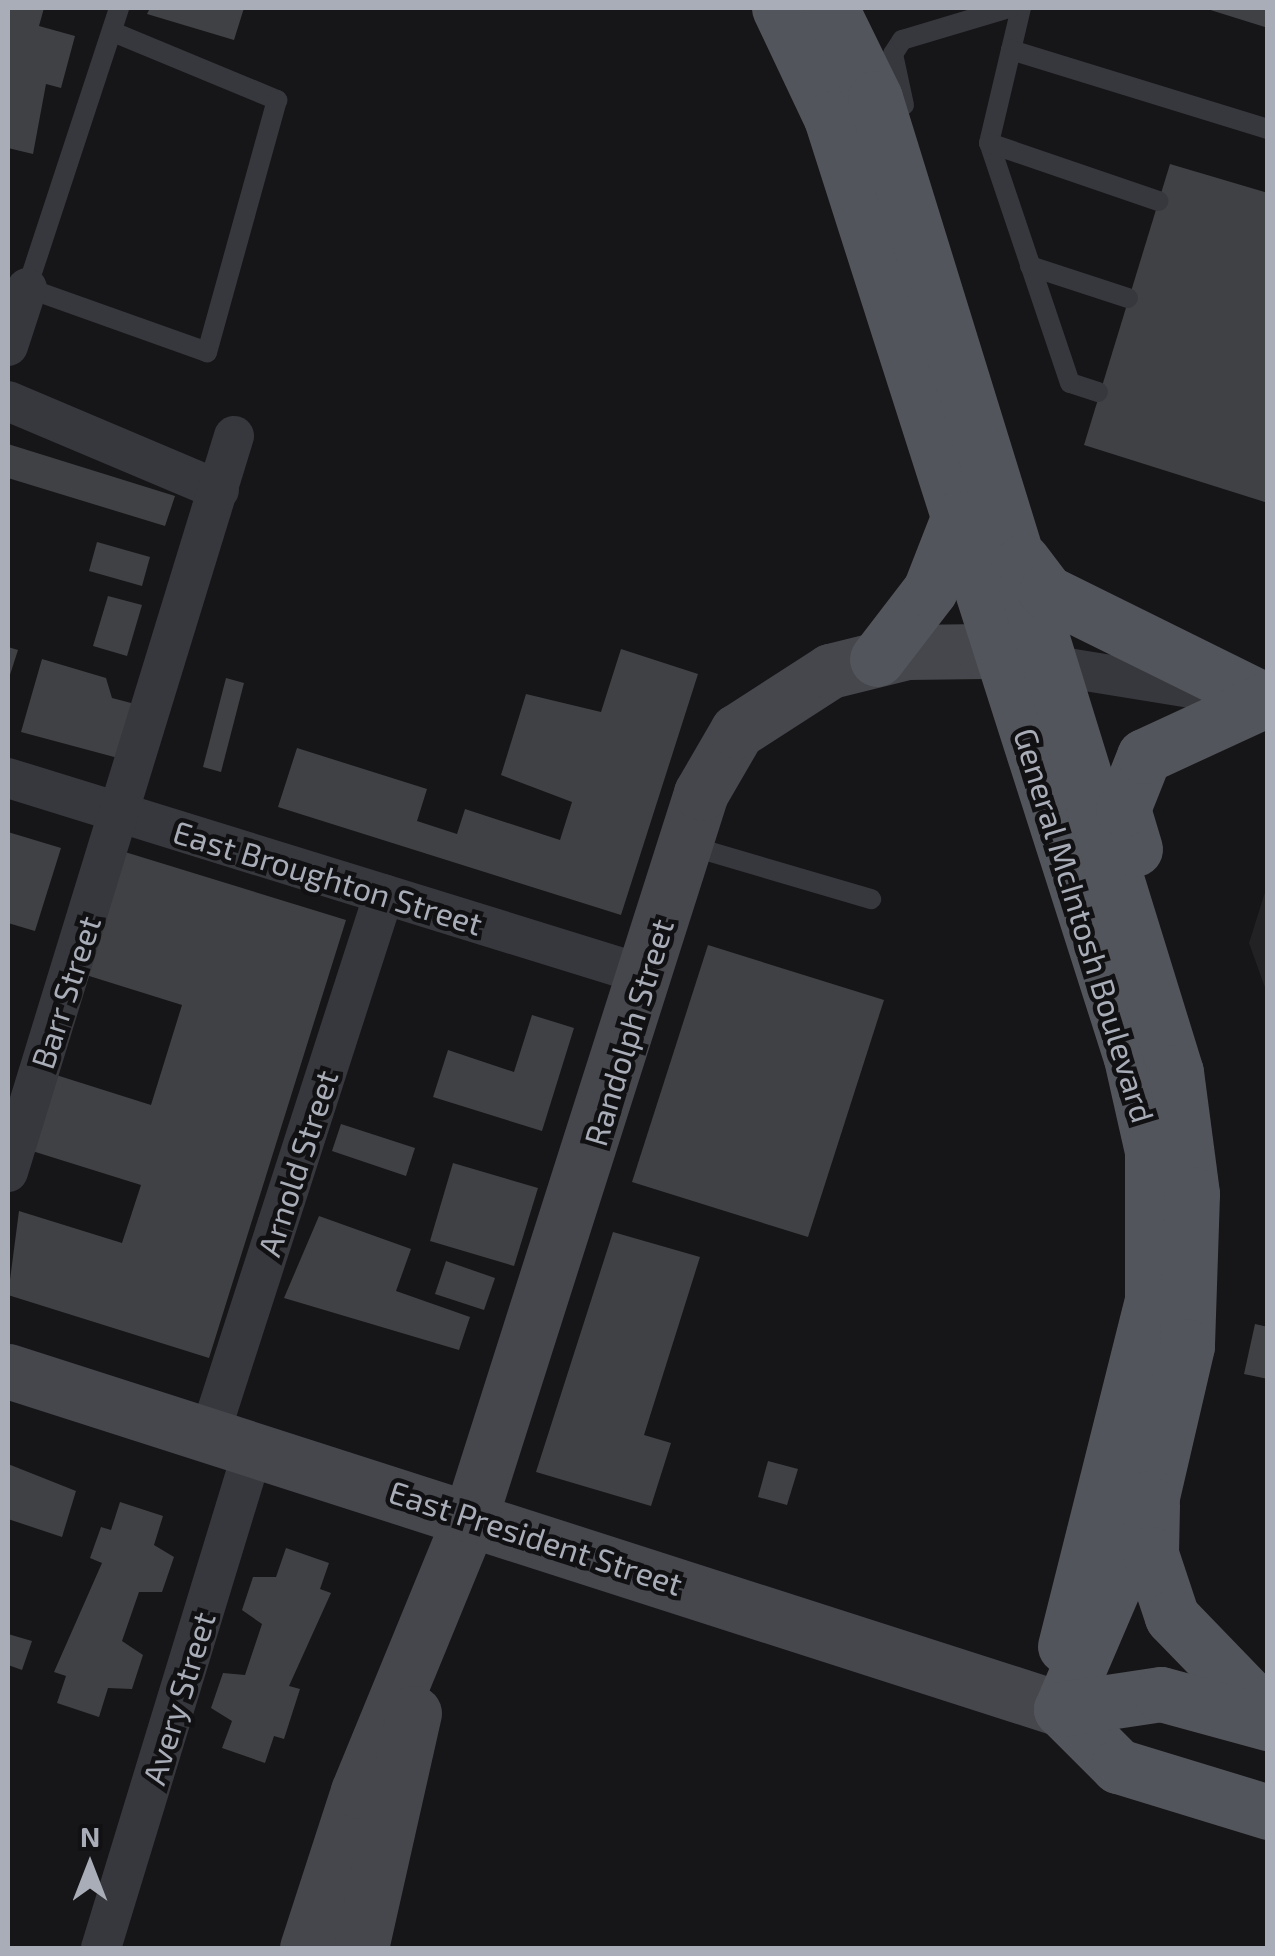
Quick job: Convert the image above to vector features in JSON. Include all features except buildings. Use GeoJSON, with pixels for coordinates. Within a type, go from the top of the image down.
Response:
{"type":"FeatureCollection","features":[{"type":"Feature","properties":{"kind":"main road","name":"General McIntosh Boulevard"},"geometry":{"type":"LineString","coordinates":[[779,8],[831,118],[1002,654],[1152,1151],[1152,1300],[1067,1614],[1061,1709]]}},
{"type":"Feature","properties":{"kind":"main road","name":"General McIntosh Boulevard"},"geometry":{"type":"LineString","coordinates":[[831,8],[875,98],[1055,666],[1176,1072],[1192,1194],[1187,1346],[1152,1497],[1061,1709]]}},
{"type":"Feature","properties":{"kind":"main road"},"geometry":{"type":"LineString","coordinates":[[877,659],[930,590],[958,518]]}},
{"type":"Feature","properties":{"kind":"main road"},"geometry":{"type":"LineString","coordinates":[[1021,558],[1046,592],[1267,698]]}},
{"type":"Feature","properties":{"kind":"main road"},"geometry":{"type":"LineString","coordinates":[[1176,1072],[1170,963],[1123,809],[1128,779],[1170,738],[1267,698]]}},
{"type":"Feature","properties":{"kind":"main road"},"geometry":{"type":"LineString","coordinates":[[1152,1497],[1151,1554],[1172,1617],[1268,1720]]}},
{"type":"Feature","properties":{"kind":"main road","name":"East President Street"},"geometry":{"type":"LineString","coordinates":[[1061,1709],[1161,1694],[1268,1720]]}},
{"type":"Feature","properties":{"kind":"main road","name":"East President Street"},"geometry":{"type":"LineString","coordinates":[[1061,1709],[1118,1766],[1268,1812]]}},
{"type":"Feature","properties":{"kind":"street"},"geometry":{"type":"LineString","coordinates":[[8,346],[27,288]]}},
{"type":"Feature","properties":{"kind":"street"},"geometry":{"type":"LineString","coordinates":[[8,401],[219,490]]}},
{"type":"Feature","properties":{"kind":"street","name":"Barr Street"},"geometry":{"type":"LineString","coordinates":[[8,1172],[123,813],[234,436]]}},
{"type":"Feature","properties":{"kind":"street","name":"Randolph Street"},"geometry":{"type":"LineString","coordinates":[[308,1948],[358,1791],[417,1660],[472,1514],[648,976],[685,844],[738,731],[830,670],[877,659],[1002,654],[1055,666]]}},
{"type":"Feature","properties":{"kind":"street"},"geometry":{"type":"LineString","coordinates":[[1055,666],[1267,698]]}},
{"type":"Feature","properties":{"kind":"street","name":"East Broughton Street"},"geometry":{"type":"LineString","coordinates":[[8,778],[648,976]]}},
{"type":"Feature","properties":{"kind":"street","name":"Arnold Street"},"geometry":{"type":"LineString","coordinates":[[232,1440],[384,894]]}},
{"type":"Feature","properties":{"kind":"street","name":"East President Street"},"geometry":{"type":"LineString","coordinates":[[8,1371],[472,1514],[1061,1709]]}},
{"type":"Feature","properties":{"kind":"street","name":"Avery Street"},"geometry":{"type":"LineString","coordinates":[[101,1948],[232,1440]]}},
{"type":"Feature","properties":{"kind":"street","name":"Randolph Street"},"geometry":{"type":"LineString","coordinates":[[361,1948],[402,1794],[417,1660]]}},
{"type":"Feature","properties":{"kind":"lane"},"geometry":{"type":"LineString","coordinates":[[113,32],[277,100],[207,352],[27,288],[119,8]]}},
{"type":"Feature","properties":{"kind":"lane"},"geometry":{"type":"LineString","coordinates":[[912,131],[895,74],[902,40],[1009,8]]}},
{"type":"Feature","properties":{"kind":"lane"},"geometry":{"type":"LineString","coordinates":[[1021,8],[989,143],[1070,383],[1098,392]]}},
{"type":"Feature","properties":{"kind":"lane"},"geometry":{"type":"LineString","coordinates":[[1010,50],[1268,129]]}},
{"type":"Feature","properties":{"kind":"lane"},"geometry":{"type":"LineString","coordinates":[[989,143],[1158,201]]}},
{"type":"Feature","properties":{"kind":"lane"},"geometry":{"type":"LineString","coordinates":[[1030,266],[1128,298]]}},
{"type":"Feature","properties":{"kind":"lane"},"geometry":{"type":"LineString","coordinates":[[977,341],[979,426]]}},
{"type":"Feature","properties":{"kind":"lane"},"geometry":{"type":"LineString","coordinates":[[685,844],[871,899]]}},
{"type":"Feature","properties":{"kind":"shaded area"},"geometry":{"type":"Polygon","coordinates":[[[1267,886],[1268,993],[1249,943],[1267,886]]]}}]}
